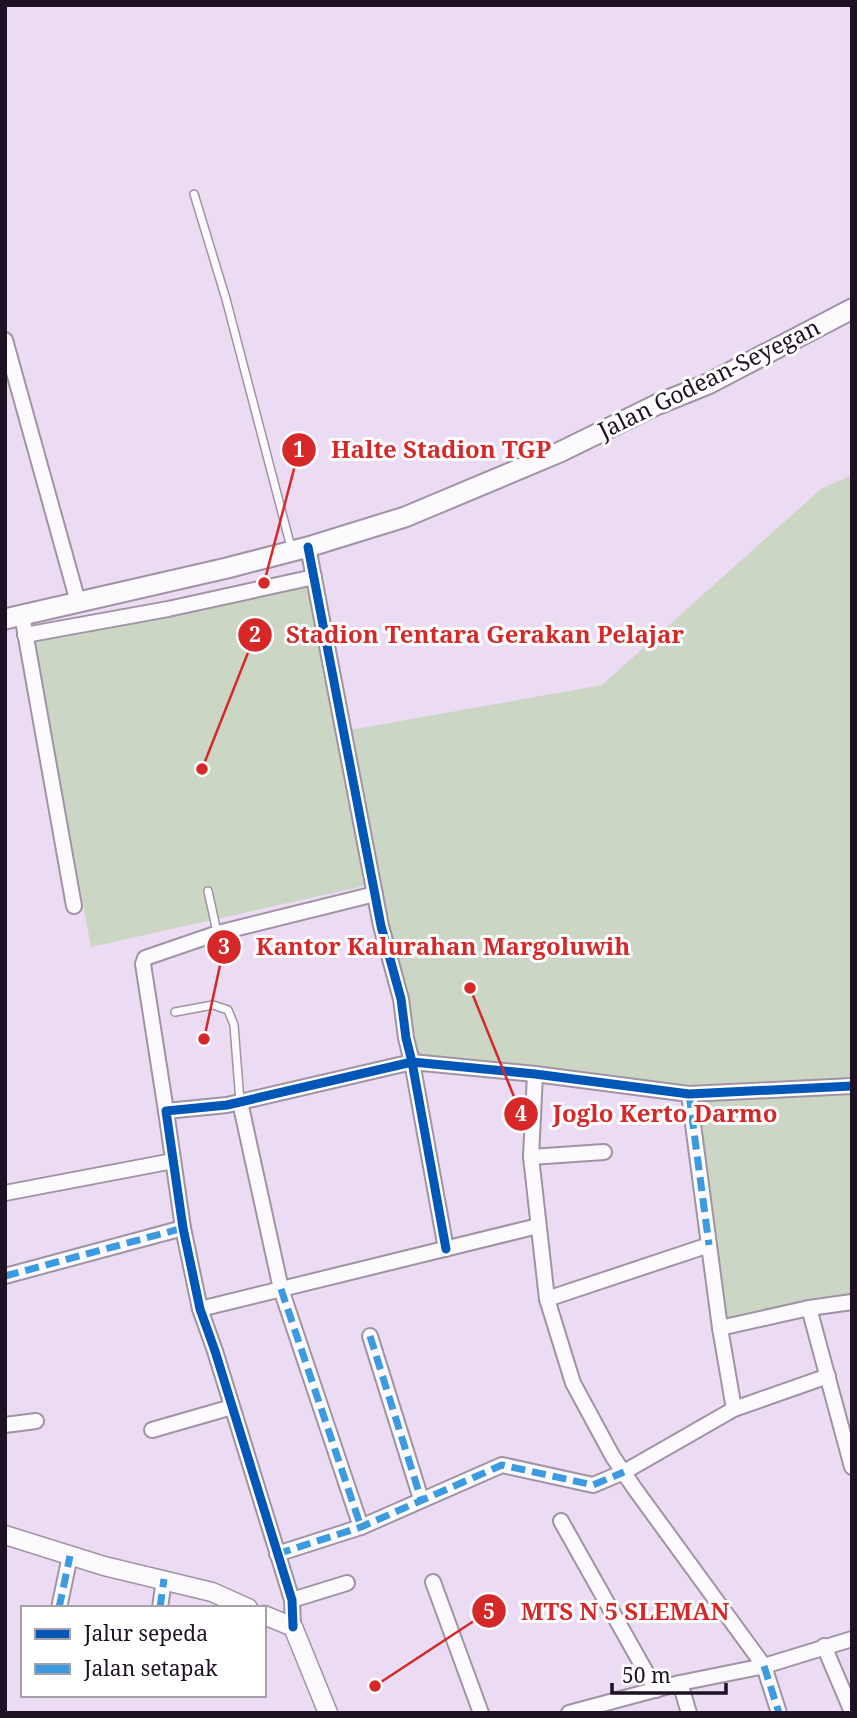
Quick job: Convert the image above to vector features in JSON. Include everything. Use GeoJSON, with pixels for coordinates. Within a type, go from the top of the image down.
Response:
{"type":"FeatureCollection","features":[{"type":"Feature","properties":{"kind":"main road","name":"Jalan Godean-Seyegan"},"geometry":{"type":"LineString","coordinates":[[13,617],[300,549],[405,517],[560,452],[656,405],[708,384],[852,309]]}},
{"type":"Feature","properties":{"kind":"street"},"geometry":{"type":"LineString","coordinates":[[5,340],[78,602]]}},
{"type":"Feature","properties":{"kind":"street"},"geometry":{"type":"LineString","coordinates":[[300,549],[314,577],[381,926],[401,999],[446,1249]]}},
{"type":"Feature","properties":{"kind":"street"},"geometry":{"type":"LineString","coordinates":[[25,635],[168,609],[314,577]]}},
{"type":"Feature","properties":{"kind":"street"},"geometry":{"type":"LineString","coordinates":[[13,617],[25,635],[74,906]]}},
{"type":"Feature","properties":{"kind":"street"},"geometry":{"type":"LineString","coordinates":[[328,1713],[293,1627],[292,1600],[200,1309],[183,1228],[143,964],[150,955],[218,933],[375,894]]}},
{"type":"Feature","properties":{"kind":"street"},"geometry":{"type":"LineString","coordinates":[[166,1111],[240,1102],[412,1062],[535,1074],[689,1094],[852,1086]]}},
{"type":"Feature","properties":{"kind":"street"},"geometry":{"type":"LineString","coordinates":[[535,1074],[531,1157],[547,1300],[573,1383],[624,1472],[764,1666],[779,1713]]}},
{"type":"Feature","properties":{"kind":"street"},"geometry":{"type":"LineString","coordinates":[[689,1094],[720,1328],[734,1409]]}},
{"type":"Feature","properties":{"kind":"street"},"geometry":{"type":"LineString","coordinates":[[240,1102],[281,1289],[361,1527]]}},
{"type":"Feature","properties":{"kind":"street"},"geometry":{"type":"LineString","coordinates":[[531,1157],[604,1152]]}},
{"type":"Feature","properties":{"kind":"street"},"geometry":{"type":"LineString","coordinates":[[5,1193],[173,1161]]}},
{"type":"Feature","properties":{"kind":"street"},"geometry":{"type":"LineString","coordinates":[[200,1309],[538,1226]]}},
{"type":"Feature","properties":{"kind":"street"},"geometry":{"type":"LineString","coordinates":[[5,1276],[183,1228]]}},
{"type":"Feature","properties":{"kind":"street"},"geometry":{"type":"LineString","coordinates":[[547,1300],[709,1245]]}},
{"type":"Feature","properties":{"kind":"street"},"geometry":{"type":"LineString","coordinates":[[720,1328],[809,1308],[852,1302]]}},
{"type":"Feature","properties":{"kind":"street"},"geometry":{"type":"LineString","coordinates":[[809,1308],[852,1467]]}},
{"type":"Feature","properties":{"kind":"street"},"geometry":{"type":"LineString","coordinates":[[370,1336],[421,1499]]}},
{"type":"Feature","properties":{"kind":"street"},"geometry":{"type":"LineString","coordinates":[[277,1554],[361,1527],[502,1465],[593,1485],[624,1472],[734,1409],[828,1376]]}},
{"type":"Feature","properties":{"kind":"street"},"geometry":{"type":"LineString","coordinates":[[152,1430],[232,1407]]}},
{"type":"Feature","properties":{"kind":"street"},"geometry":{"type":"LineString","coordinates":[[5,1425],[36,1420]]}},
{"type":"Feature","properties":{"kind":"street"},"geometry":{"type":"LineString","coordinates":[[561,1521],[656,1690]]}},
{"type":"Feature","properties":{"kind":"street"},"geometry":{"type":"LineString","coordinates":[[5,1535],[70,1556],[212,1592],[244,1606]]}},
{"type":"Feature","properties":{"kind":"street"},"geometry":{"type":"LineString","coordinates":[[59,1606],[70,1556]]}},
{"type":"Feature","properties":{"kind":"street"},"geometry":{"type":"LineString","coordinates":[[160,1606],[164,1579]]}},
{"type":"Feature","properties":{"kind":"street"},"geometry":{"type":"LineString","coordinates":[[433,1582],[481,1713]]}},
{"type":"Feature","properties":{"kind":"street"},"geometry":{"type":"LineString","coordinates":[[292,1600],[347,1583]]}},
{"type":"Feature","properties":{"kind":"street"},"geometry":{"type":"LineString","coordinates":[[266,1616],[293,1627]]}},
{"type":"Feature","properties":{"kind":"street"},"geometry":{"type":"LineString","coordinates":[[569,1713],[680,1683],[764,1666],[852,1639]]}},
{"type":"Feature","properties":{"kind":"street"},"geometry":{"type":"LineString","coordinates":[[824,1647],[852,1712]]}},
{"type":"Feature","properties":{"kind":"street"},"geometry":{"type":"LineString","coordinates":[[680,1683],[689,1713]]}},
{"type":"Feature","properties":{"kind":"lane"},"geometry":{"type":"LineString","coordinates":[[194,194],[300,549]]}},
{"type":"Feature","properties":{"kind":"lane"},"geometry":{"type":"LineString","coordinates":[[208,891],[218,933]]}},
{"type":"Feature","properties":{"kind":"lane"},"geometry":{"type":"LineString","coordinates":[[174,1012],[213,1005],[228,1010],[234,1025],[235,1065],[240,1102]]}},
{"type":"Feature","properties":{"kind":"green space"},"geometry":{"type":"Polygon","coordinates":[[[852,475],[852,1311],[720,1328],[689,1094],[412,1062],[344,731],[602,685],[821,489],[852,475]]]}},
{"type":"Feature","properties":{"kind":"green space"},"geometry":{"type":"Polygon","coordinates":[[[314,577],[364,886],[91,947],[33,634],[314,577]]]}},
{"type":"Feature","properties":{"kind":"marked path"},"geometry":{"type":"LineString","coordinates":[[689,1094],[709,1245]]}},
{"type":"Feature","properties":{"kind":"marked path"},"geometry":{"type":"LineString","coordinates":[[5,1276],[183,1228]]}},
{"type":"Feature","properties":{"kind":"marked path"},"geometry":{"type":"LineString","coordinates":[[281,1289],[361,1527]]}},
{"type":"Feature","properties":{"kind":"marked path"},"geometry":{"type":"LineString","coordinates":[[370,1336],[421,1499]]}},
{"type":"Feature","properties":{"kind":"marked path"},"geometry":{"type":"LineString","coordinates":[[277,1554],[361,1527],[502,1465],[593,1485],[624,1472]]}},
{"type":"Feature","properties":{"kind":"marked path"},"geometry":{"type":"LineString","coordinates":[[59,1606],[70,1556]]}},
{"type":"Feature","properties":{"kind":"marked path"},"geometry":{"type":"LineString","coordinates":[[160,1606],[164,1579]]}},
{"type":"Feature","properties":{"kind":"marked path"},"geometry":{"type":"LineString","coordinates":[[764,1666],[779,1713]]}},
{"type":"Feature","properties":{"kind":"cycle path"},"geometry":{"type":"LineString","coordinates":[[308,547],[381,926],[401,999],[446,1249]]}},
{"type":"Feature","properties":{"kind":"cycle path"},"geometry":{"type":"LineString","coordinates":[[293,1627],[292,1600],[200,1309],[183,1228],[166,1111],[227,1105],[412,1062],[535,1074],[689,1094],[852,1086]]}},
{"type":"Feature","properties":{"kind":"place","name":"Halte Stadion TGP"},"geometry":{"type":"Point","coordinates":[264,583]}},
{"type":"Feature","properties":{"kind":"place","name":"Stadion Tentara Gerakan Pelajar"},"geometry":{"type":"Point","coordinates":[202,769]}},
{"type":"Feature","properties":{"kind":"place","name":"Joglo Kerto Darmo"},"geometry":{"type":"Point","coordinates":[470,988]}},
{"type":"Feature","properties":{"kind":"place","name":"Kantor Kalurahan Margoluwih"},"geometry":{"type":"Point","coordinates":[204,1039]}},
{"type":"Feature","properties":{"kind":"place","name":"MTS N 5 SLEMAN"},"geometry":{"type":"Point","coordinates":[375,1686]}}]}
